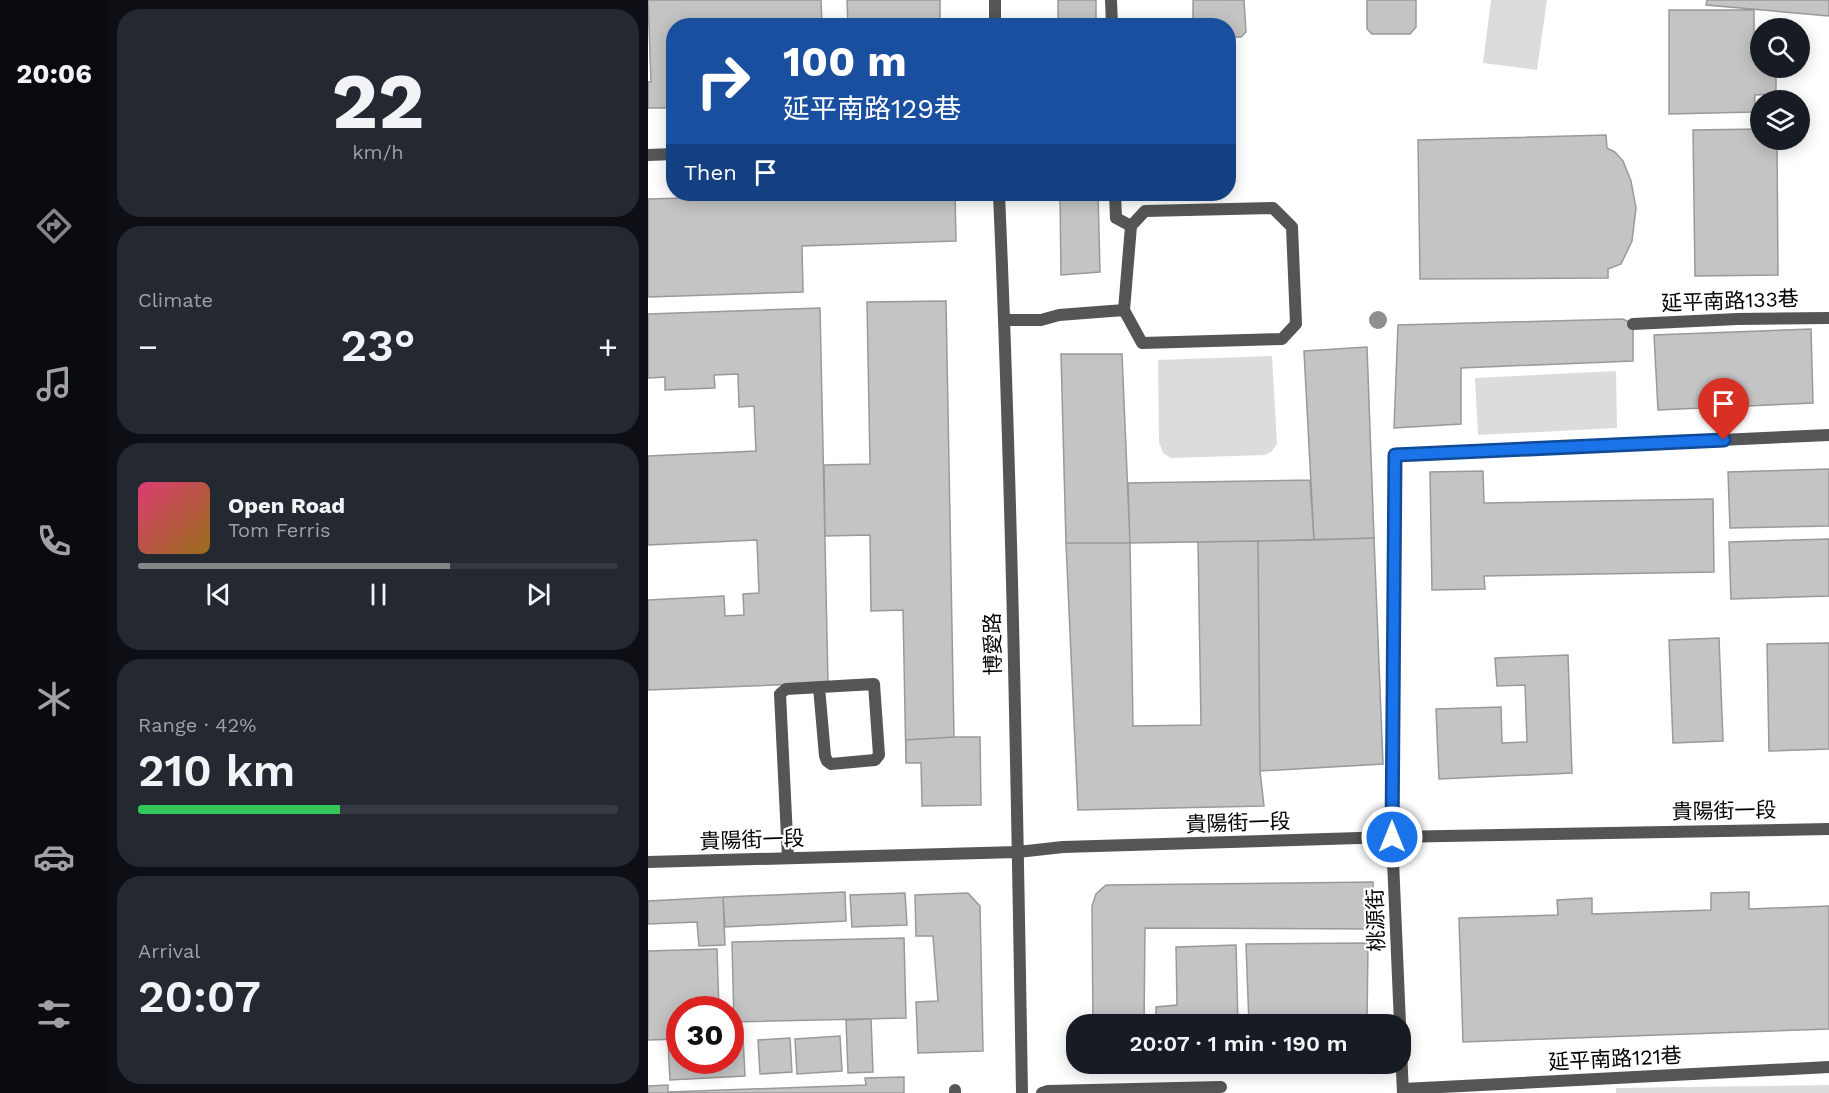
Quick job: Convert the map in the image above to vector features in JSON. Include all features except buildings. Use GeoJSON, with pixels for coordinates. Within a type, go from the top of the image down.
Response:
{"type":"FeatureCollection","features":[{"type":"Feature","properties":{"kind":"street"},"geometry":{"type":"LineString","coordinates":[[995,0],[995,18]]}},
{"type":"Feature","properties":{"kind":"street"},"geometry":{"type":"LineString","coordinates":[[1111,0],[1112,18]]}},
{"type":"Feature","properties":{"kind":"street"},"geometry":{"type":"LineString","coordinates":[[648,155],[666,154]]}},
{"type":"Feature","properties":{"kind":"street","name":"博愛路"},"geometry":{"type":"LineString","coordinates":[[999,201],[1005,320],[1022,1093]]}},
{"type":"Feature","properties":{"kind":"street"},"geometry":{"type":"LineString","coordinates":[[1115,201],[1116,218],[1131,226]]}},
{"type":"Feature","properties":{"kind":"street"},"geometry":{"type":"LineString","coordinates":[[1273,208],[1292,227],[1296,324],[1282,339],[1142,344],[1124,310],[1131,226],[1146,212],[1273,208]]}},
{"type":"Feature","properties":{"kind":"street"},"geometry":{"type":"LineString","coordinates":[[1005,320],[1041,320],[1059,315],[1124,310]]}},
{"type":"Feature","properties":{"kind":"street","name":"延平南路133巷"},"geometry":{"type":"LineString","coordinates":[[1633,324],[1737,319],[1829,318]]}},
{"type":"Feature","properties":{"kind":"street","name":"桃源街"},"geometry":{"type":"LineString","coordinates":[[1400,1014],[1392,837],[1395,455],[1829,435]]}},
{"type":"Feature","properties":{"kind":"street"},"geometry":{"type":"LineString","coordinates":[[788,858],[780,694],[786,689],[819,687],[874,684],[879,755],[875,760],[831,764],[827,761],[819,687]]}},
{"type":"Feature","properties":{"kind":"street","name":"貴陽街一段"},"geometry":{"type":"LineString","coordinates":[[648,862],[1018,852],[1063,847],[1392,837],[1829,829]]}},
{"type":"Feature","properties":{"kind":"street","name":"延平南路121巷"},"geometry":{"type":"LineString","coordinates":[[1403,1091],[1829,1067]]}},
{"type":"Feature","properties":{"kind":"street"},"geometry":{"type":"LineString","coordinates":[[1402,1074],[1403,1091]]}},
{"type":"Feature","properties":{"kind":"street"},"geometry":{"type":"LineString","coordinates":[[1042,1093],[1221,1087]]}},
{"type":"Feature","properties":{"kind":"shaded area"},"geometry":{"type":"Polygon","coordinates":[[[1491,0],[1547,0],[1537,70],[1483,63],[1491,0]]]}},
{"type":"Feature","properties":{"kind":"shaded area"},"geometry":{"type":"Polygon","coordinates":[[[1272,356],[1277,444],[1271,452],[1265,455],[1171,458],[1163,453],[1159,442],[1158,360],[1272,356]]]}},
{"type":"Feature","properties":{"kind":"shaded area"},"geometry":{"type":"Polygon","coordinates":[[[1616,371],[1617,428],[1478,435],[1475,378],[1616,371]]]}},
{"type":"Feature","properties":{"kind":"shaded area"},"geometry":{"type":"Polygon","coordinates":[[[1829,1085],[1829,1093],[1616,1093],[1616,1088],[1829,1085]]]}},
{"type":"Feature","properties":{"kind":"route"},"geometry":{"type":"LineString","coordinates":[[1392,837],[1395,455],[1724,440]]}}]}
